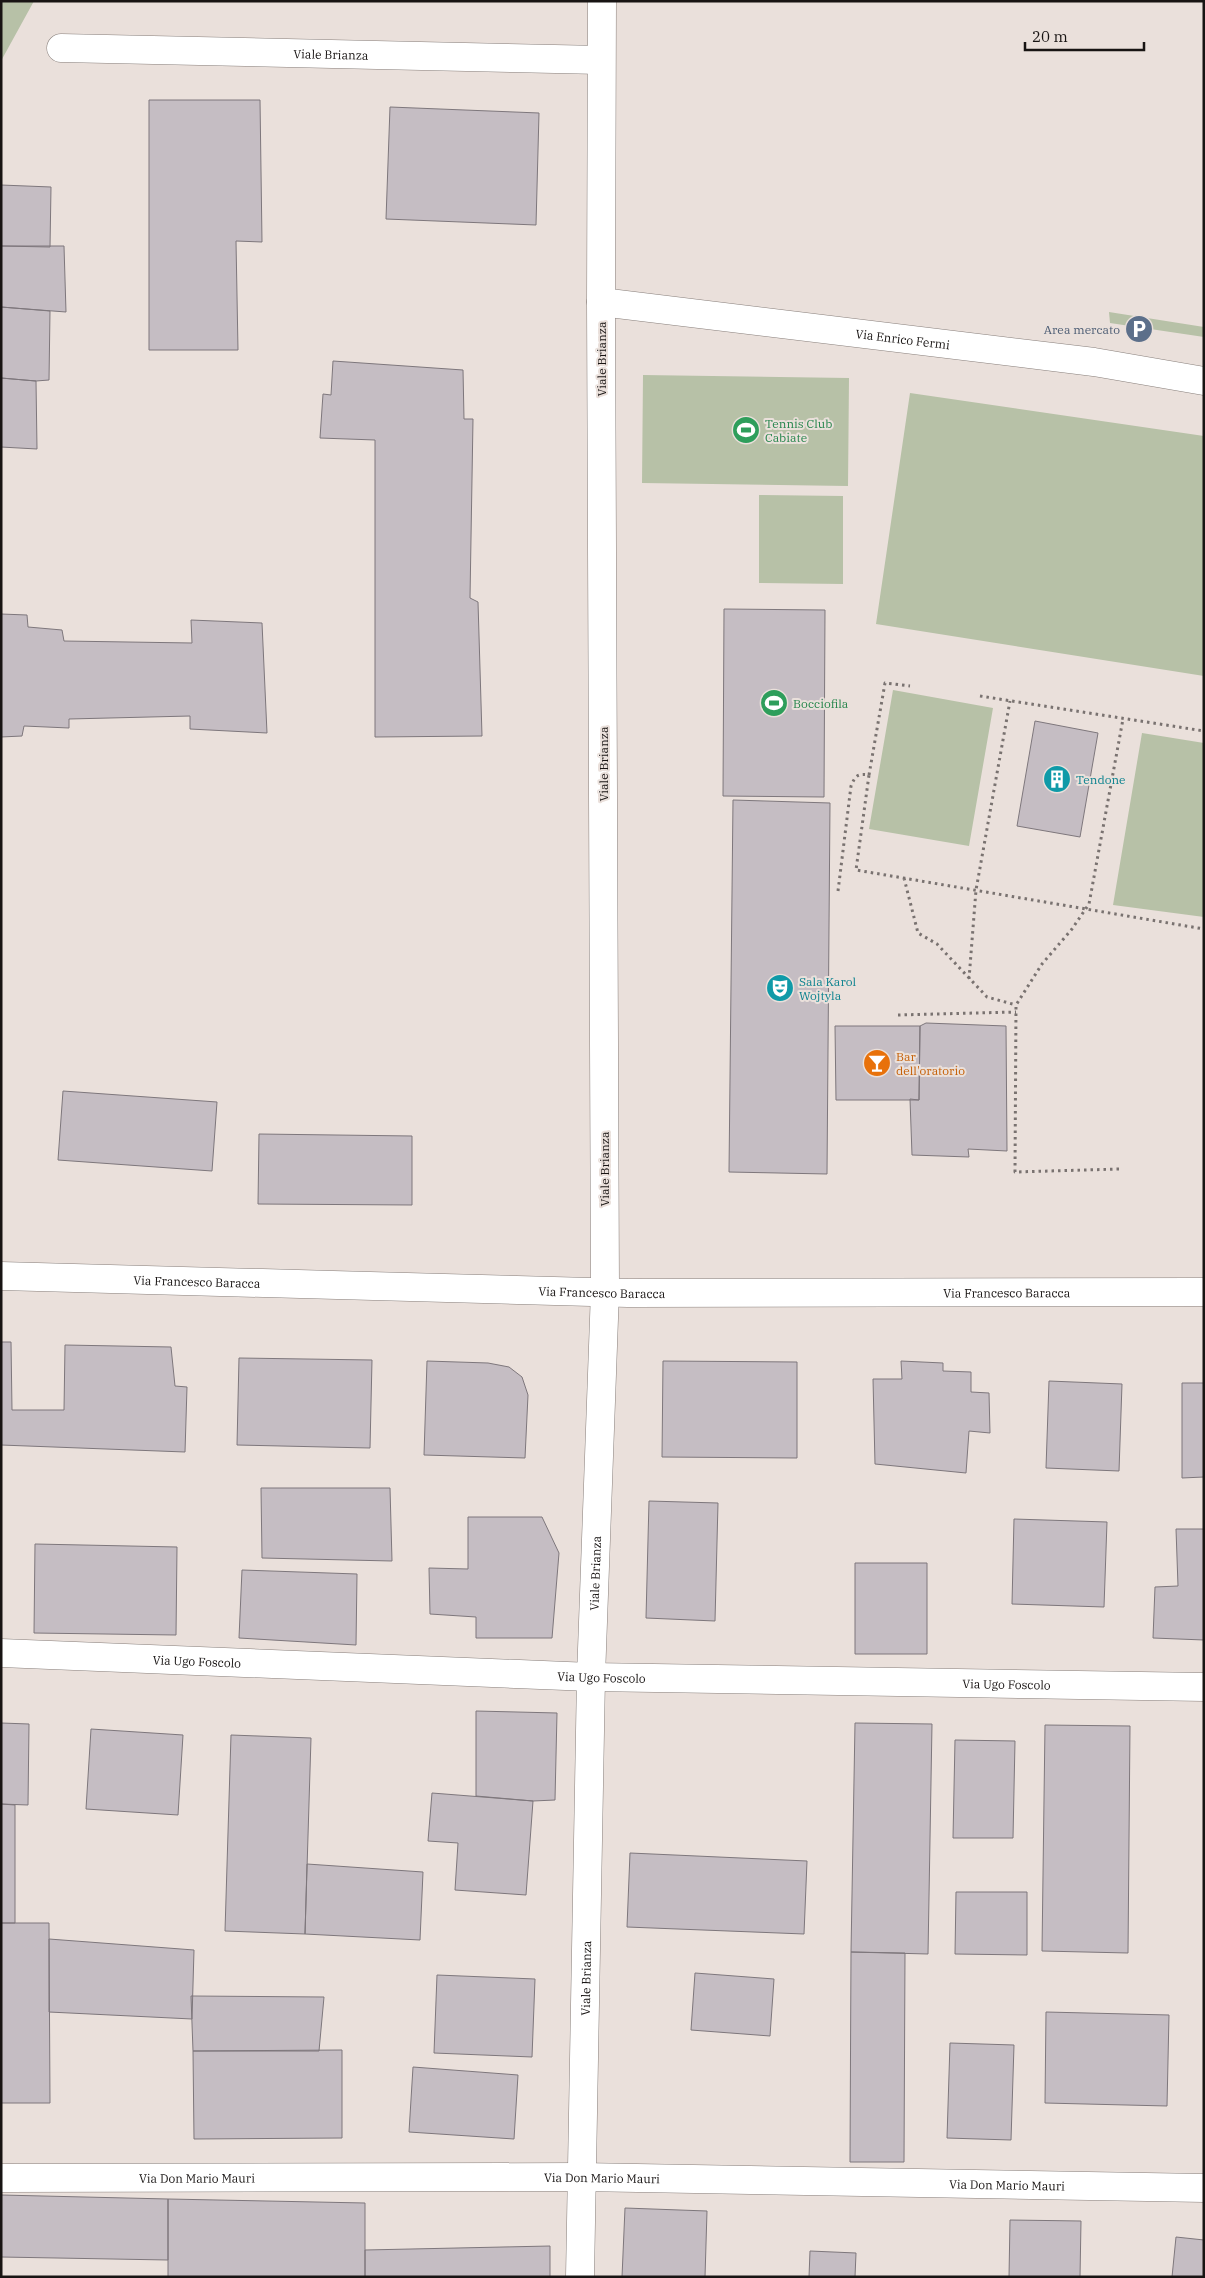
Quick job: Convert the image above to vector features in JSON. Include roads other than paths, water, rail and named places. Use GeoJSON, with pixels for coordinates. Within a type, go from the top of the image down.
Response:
{"type":"FeatureCollection","features":[{"type":"Feature","properties":{"kind":"street","name":"Viale Brianza"},"geometry":{"type":"LineString","coordinates":[[580,2277],[591,1677],[605,1291],[601,302],[602,1]]}},
{"type":"Feature","properties":{"kind":"street","name":"Viale Brianza"},"geometry":{"type":"LineString","coordinates":[[61,48],[601,60]]}},
{"type":"Feature","properties":{"kind":"street","name":"Via Enrico Fermi"},"geometry":{"type":"LineString","coordinates":[[601,302],[1094,362],[1204,381]]}},
{"type":"Feature","properties":{"kind":"street","name":"Via Francesco Baracca"},"geometry":{"type":"LineString","coordinates":[[1,1276],[605,1291],[1204,1292]]}},
{"type":"Feature","properties":{"kind":"street","name":"Via Ugo Foscolo"},"geometry":{"type":"LineString","coordinates":[[1,1653],[591,1677],[1204,1687]]}},
{"type":"Feature","properties":{"kind":"street","name":"Via Don Mario Mauri"},"geometry":{"type":"LineString","coordinates":[[1,2178],[582,2177],[1204,2188]]}},
{"type":"Feature","properties":{"kind":"place","name":"Area mercato"},"geometry":{"type":"Point","coordinates":[1139,329]}},
{"type":"Feature","properties":{"kind":"place","name":"Tennis Club Cabiate"},"geometry":{"type":"Point","coordinates":[746,430]}},
{"type":"Feature","properties":{"kind":"place","name":"Bocciofila"},"geometry":{"type":"Point","coordinates":[774,703]}},
{"type":"Feature","properties":{"kind":"place","name":"Tendone"},"geometry":{"type":"Point","coordinates":[1057,779]}},
{"type":"Feature","properties":{"kind":"place","name":"Sala Karol Wojtyla"},"geometry":{"type":"Point","coordinates":[780,988]}},
{"type":"Feature","properties":{"kind":"place","name":"Bar dell'oratorio"},"geometry":{"type":"Point","coordinates":[877,1063]}}]}
